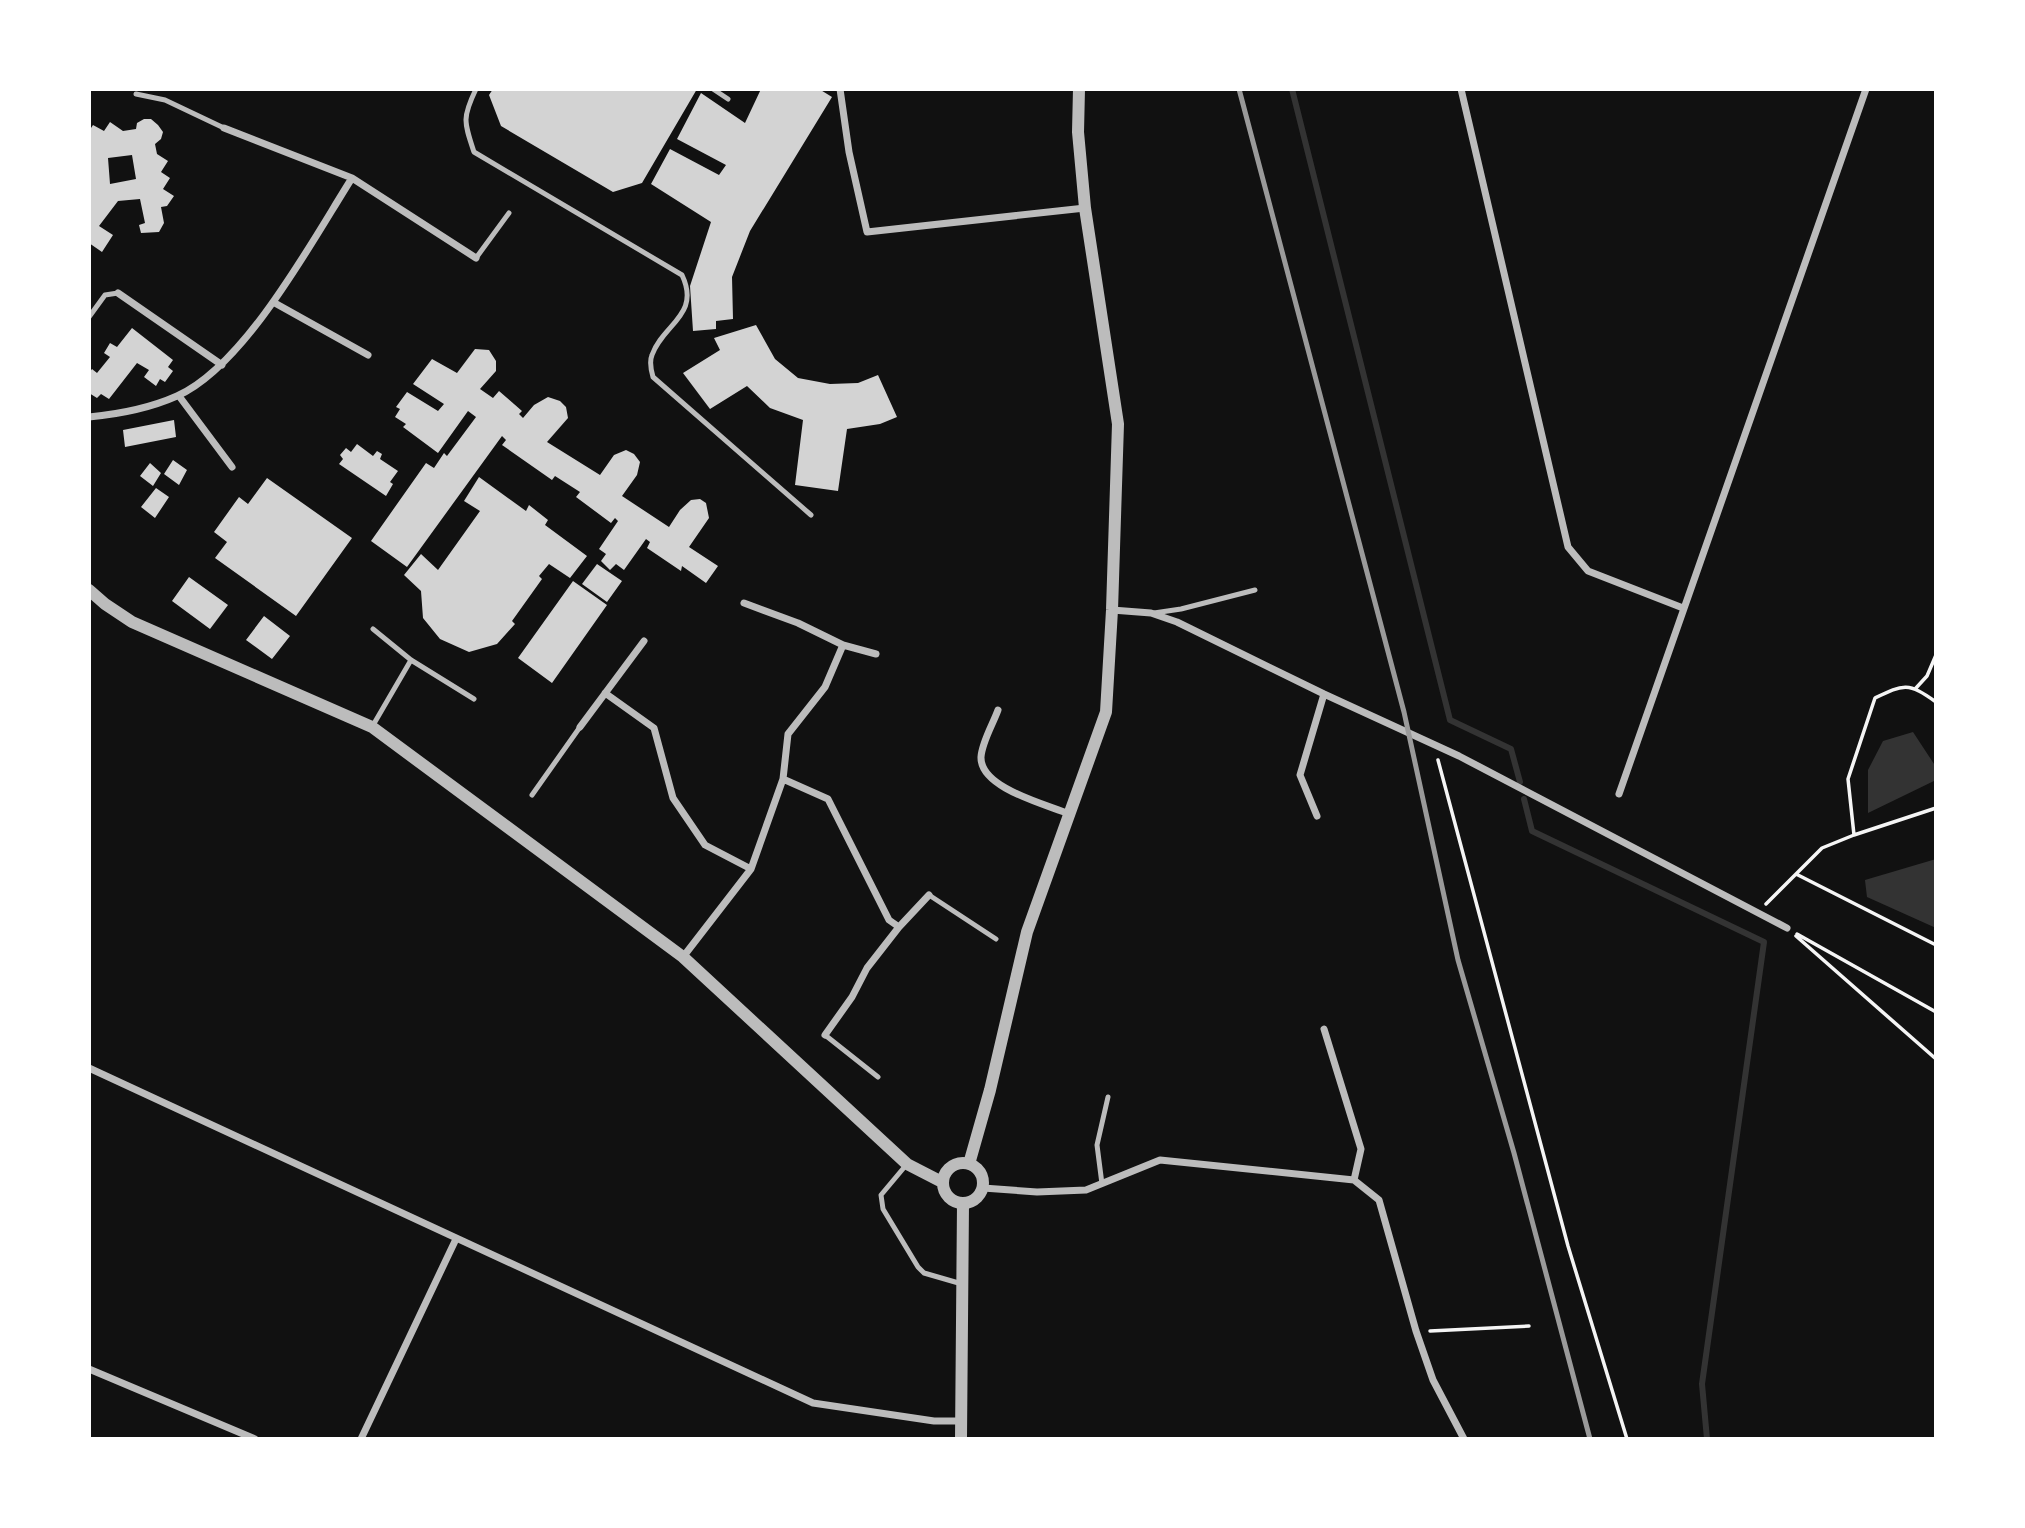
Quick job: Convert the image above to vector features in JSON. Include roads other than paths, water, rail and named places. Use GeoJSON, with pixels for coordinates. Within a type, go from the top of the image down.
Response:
{"type":"FeatureCollection","features":[{"type":"Feature","properties":{"kind":"street"},"geometry":{"type":"LineString","coordinates":[[840,89],[849,152],[867,232],[1085,208]]}},
{"type":"Feature","properties":{"kind":"street"},"geometry":{"type":"LineString","coordinates":[[969,1164],[990,1090],[1027,932],[1106,712],[1118,424],[1085,208],[1078,132],[1079,89]]}},
{"type":"Feature","properties":{"kind":"street"},"geometry":{"type":"LineString","coordinates":[[1461,89],[1568,547],[1588,571],[1683,608]]}},
{"type":"Feature","properties":{"kind":"street"},"geometry":{"type":"LineString","coordinates":[[1619,794],[1866,89]]}},
{"type":"Feature","properties":{"kind":"street"},"geometry":{"type":"LineString","coordinates":[[224,128],[352,178],[476,258]]}},
{"type":"Feature","properties":{"kind":"street"},"geometry":{"type":"LineString","coordinates":[[89,417],[131,412],[179,396],[222,365],[273,302],[352,178]]}},
{"type":"Feature","properties":{"kind":"street"},"geometry":{"type":"LineString","coordinates":[[118,293],[222,365]]}},
{"type":"Feature","properties":{"kind":"street"},"geometry":{"type":"LineString","coordinates":[[273,302],[368,355]]}},
{"type":"Feature","properties":{"kind":"street"},"geometry":{"type":"LineString","coordinates":[[179,396],[232,467]]}},
{"type":"Feature","properties":{"kind":"street"},"geometry":{"type":"LineString","coordinates":[[89,590],[132,622],[372,727],[683,957],[907,1164],[942,1182]]}},
{"type":"Feature","properties":{"kind":"street"},"geometry":{"type":"LineString","coordinates":[[744,603],[798,623],[842,645],[876,654]]}},
{"type":"Feature","properties":{"kind":"street"},"geometry":{"type":"LineString","coordinates":[[1112,610],[1150,613],[1177,622],[1434,744],[1787,928]]}},
{"type":"Feature","properties":{"kind":"street"},"geometry":{"type":"LineString","coordinates":[[580,727],[644,641]]}},
{"type":"Feature","properties":{"kind":"street"},"geometry":{"type":"LineString","coordinates":[[683,957],[751,869],[783,779],[788,734],[825,687],[842,645]]}},
{"type":"Feature","properties":{"kind":"street"},"geometry":{"type":"LineString","coordinates":[[606,694],[654,728],[673,798],[705,845],[751,869]]}},
{"type":"Feature","properties":{"kind":"street"},"geometry":{"type":"LineString","coordinates":[[1317,816],[1300,775],[1324,694]]}},
{"type":"Feature","properties":{"kind":"street"},"geometry":{"type":"LineString","coordinates":[[998,710],[981,755],[988,776],[1011,791],[1069,814]]}},
{"type":"Feature","properties":{"kind":"street"},"geometry":{"type":"LineString","coordinates":[[783,779],[828,799],[889,920],[899,927]]}},
{"type":"Feature","properties":{"kind":"street"},"geometry":{"type":"LineString","coordinates":[[825,1035],[852,997],[867,968],[899,927],[929,895]]}},
{"type":"Feature","properties":{"kind":"street"},"geometry":{"type":"LineString","coordinates":[[1324,1029],[1361,1149],[1354,1180]]}},
{"type":"Feature","properties":{"kind":"street"},"geometry":{"type":"LineString","coordinates":[[89,1069],[813,1403],[934,1421],[962,1421]]}},
{"type":"Feature","properties":{"kind":"street"},"geometry":{"type":"LineString","coordinates":[[983,1188],[1037,1192],[1086,1191],[1160,1160],[1354,1180],[1379,1200],[1416,1331],[1433,1380],[1464,1439]]}},
{"type":"Feature","properties":{"kind":"street"},"geometry":{"type":"LineString","coordinates":[[963,1163],[975,1167],[982,1176],[983,1188],[975,1199],[963,1204],[950,1200],[945,1195],[942,1182],[951,1166],[963,1163]]}},
{"type":"Feature","properties":{"kind":"street"},"geometry":{"type":"LineString","coordinates":[[961,1439],[963,1204]]}},
{"type":"Feature","properties":{"kind":"street"},"geometry":{"type":"LineString","coordinates":[[361,1439],[456,1239]]}},
{"type":"Feature","properties":{"kind":"street"},"geometry":{"type":"LineString","coordinates":[[89,1369],[255,1439]]}},
{"type":"Feature","properties":{"kind":"lane"},"geometry":{"type":"LineString","coordinates":[[476,89],[465,112],[466,130],[474,152],[682,275],[688,292],[687,303],[652,354],[650,365],[653,377],[811,515]]}},
{"type":"Feature","properties":{"kind":"lane"},"geometry":{"type":"LineString","coordinates":[[713,89],[728,99]]}},
{"type":"Feature","properties":{"kind":"lane"},"geometry":{"type":"LineString","coordinates":[[136,94],[165,100],[224,128]]}},
{"type":"Feature","properties":{"kind":"lane"},"geometry":{"type":"LineString","coordinates":[[476,258],[509,212]]}},
{"type":"Feature","properties":{"kind":"lane"},"geometry":{"type":"LineString","coordinates":[[90,314],[105,295],[118,293]]}},
{"type":"Feature","properties":{"kind":"lane"},"geometry":{"type":"LineString","coordinates":[[1150,613],[1181,609],[1255,590]]}},
{"type":"Feature","properties":{"kind":"lane"},"geometry":{"type":"LineString","coordinates":[[373,629],[411,660],[474,699]]}},
{"type":"Feature","properties":{"kind":"lane"},"geometry":{"type":"LineString","coordinates":[[372,727],[411,660]]}},
{"type":"Feature","properties":{"kind":"lane"},"geometry":{"type":"LineString","coordinates":[[532,795],[580,727]]}},
{"type":"Feature","properties":{"kind":"lane"},"geometry":{"type":"LineString","coordinates":[[929,895],[996,939]]}},
{"type":"Feature","properties":{"kind":"lane"},"geometry":{"type":"LineString","coordinates":[[825,1035],[878,1077]]}},
{"type":"Feature","properties":{"kind":"lane"},"geometry":{"type":"LineString","coordinates":[[1102,1184],[1097,1145],[1108,1097]]}},
{"type":"Feature","properties":{"kind":"lane"},"geometry":{"type":"LineString","coordinates":[[907,1164],[881,1195],[883,1209],[924,1273],[962,1284]]}},
{"type":"Feature","properties":{"kind":"waterway"},"geometry":{"type":"LineString","coordinates":[[1292,89],[1450,720],[1511,749],[1520,782]]}},
{"type":"Feature","properties":{"kind":"waterway"},"geometry":{"type":"LineString","coordinates":[[1524,799],[1532,831],[1764,942],[1702,1384],[1707,1439]]}},
{"type":"Feature","properties":{"kind":"railway"},"geometry":{"type":"LineString","coordinates":[[1239,89],[1404,712],[1458,960],[1514,1153],[1590,1439]]}}]}
